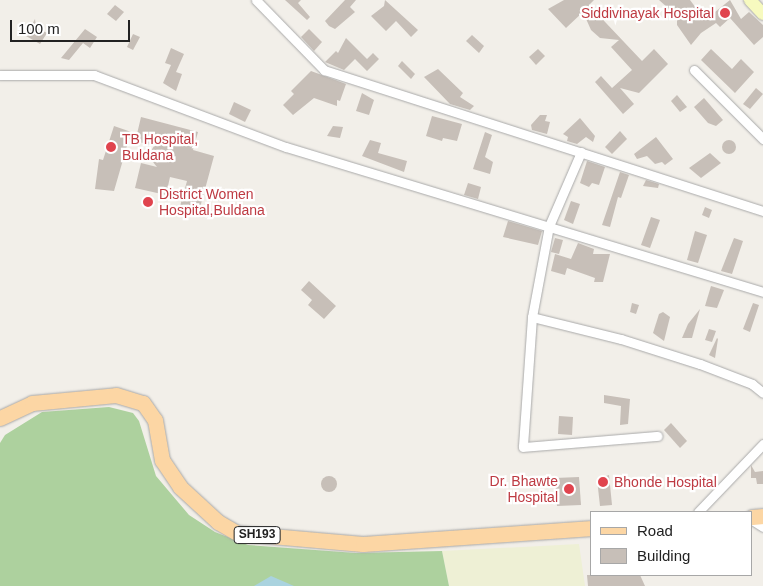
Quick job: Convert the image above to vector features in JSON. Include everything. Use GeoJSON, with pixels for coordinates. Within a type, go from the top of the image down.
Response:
{"type":"FeatureCollection","features":[{"type":"Feature","properties":{"kind":"main road","name":"SH193"},"geometry":{"type":"LineString","coordinates":[[0,418],[32,403],[116,394],[142,403],[155,420],[162,460],[180,487],[218,522],[237,533],[363,544],[590,528]]}},
{"type":"Feature","properties":{"kind":"street"},"geometry":{"type":"LineString","coordinates":[[256,0],[324,70],[763,211]]}},
{"type":"Feature","properties":{"kind":"street"},"geometry":{"type":"LineString","coordinates":[[750,0],[763,14]]}},
{"type":"Feature","properties":{"kind":"street"},"geometry":{"type":"LineString","coordinates":[[694,70],[763,139]]}},
{"type":"Feature","properties":{"kind":"street"},"geometry":{"type":"LineString","coordinates":[[0,75],[94,75],[286,147],[763,292]]}},
{"type":"Feature","properties":{"kind":"street"},"geometry":{"type":"LineString","coordinates":[[581,152],[549,226],[532,317],[523,447],[658,436]]}},
{"type":"Feature","properties":{"kind":"street"},"geometry":{"type":"LineString","coordinates":[[532,317],[621,339],[700,364],[752,384],[763,393]]}},
{"type":"Feature","properties":{"kind":"street"},"geometry":{"type":"LineString","coordinates":[[699,511],[763,444]]}},
{"type":"Feature","properties":{"kind":"green space"},"geometry":{"type":"Polygon","coordinates":[[[109,407],[133,413],[139,421],[156,476],[189,515],[215,532],[248,545],[356,553],[442,551],[449,586],[0,586],[0,443],[5,435],[42,412],[109,407]]]}},
{"type":"Feature","properties":{"kind":"green space"},"geometry":{"type":"Polygon","coordinates":[[[579,544],[585,586],[449,586],[442,551],[579,544]]]}},
{"type":"Feature","properties":{"kind":"water"},"geometry":{"type":"Polygon","coordinates":[[[271,576],[294,586],[254,586],[271,576]]]}},
{"type":"Feature","properties":{"kind":"building"},"geometry":{"type":"Polygon","coordinates":[[[285,0],[301,0],[298,3],[310,17],[307,20],[285,0]]]}},
{"type":"Feature","properties":{"kind":"building"},"geometry":{"type":"Polygon","coordinates":[[[345,0],[356,0],[350,7],[355,12],[335,29],[325,21],[345,0]]]}},
{"type":"Feature","properties":{"kind":"building"},"geometry":{"type":"Polygon","coordinates":[[[385,0],[418,30],[411,37],[396,21],[386,31],[371,16],[384,6],[385,0]]]}},
{"type":"Feature","properties":{"kind":"building"},"geometry":{"type":"Polygon","coordinates":[[[564,0],[594,0],[589,5],[642,61],[654,49],[668,64],[639,93],[620,88],[634,104],[623,114],[595,82],[601,76],[612,88],[632,70],[611,47],[619,40],[600,38],[591,30],[583,12],[566,28],[548,9],[564,0]]]}},
{"type":"Feature","properties":{"kind":"building"},"geometry":{"type":"Polygon","coordinates":[[[659,0],[690,0],[705,20],[730,0],[741,19],[749,12],[763,25],[763,37],[754,45],[730,18],[720,27],[716,23],[701,33],[691,45],[677,25],[677,16],[659,0]]]}},
{"type":"Feature","properties":{"kind":"building"},"geometry":{"type":"Polygon","coordinates":[[[115,5],[124,12],[116,21],[107,14],[115,5]]]}},
{"type":"Feature","properties":{"kind":"building"},"geometry":{"type":"Polygon","coordinates":[[[35,19],[36,27],[47,33],[40,44],[26,36],[35,19]]]}},
{"type":"Feature","properties":{"kind":"building"},"geometry":{"type":"Polygon","coordinates":[[[85,29],[97,37],[90,48],[83,43],[69,60],[61,58],[85,29]]]}},
{"type":"Feature","properties":{"kind":"building"},"geometry":{"type":"Polygon","coordinates":[[[309,29],[322,42],[314,51],[301,37],[309,29]]]}},
{"type":"Feature","properties":{"kind":"building"},"geometry":{"type":"Polygon","coordinates":[[[133,34],[140,37],[133,50],[127,47],[133,34]]]}},
{"type":"Feature","properties":{"kind":"building"},"geometry":{"type":"Polygon","coordinates":[[[472,35],[484,46],[479,53],[466,41],[472,35]]]}},
{"type":"Feature","properties":{"kind":"building"},"geometry":{"type":"Polygon","coordinates":[[[346,38],[367,59],[373,53],[379,59],[367,71],[355,59],[344,70],[325,62],[336,51],[338,53],[346,38]]]}},
{"type":"Feature","properties":{"kind":"building"},"geometry":{"type":"Polygon","coordinates":[[[171,48],[184,54],[176,72],[182,74],[176,91],[163,83],[171,65],[165,63],[171,48]]]}},
{"type":"Feature","properties":{"kind":"building"},"geometry":{"type":"Polygon","coordinates":[[[538,49],[545,56],[536,65],[529,57],[538,49]]]}},
{"type":"Feature","properties":{"kind":"building"},"geometry":{"type":"Polygon","coordinates":[[[711,49],[732,69],[741,59],[754,72],[735,93],[701,60],[711,49]]]}},
{"type":"Feature","properties":{"kind":"building"},"geometry":{"type":"Polygon","coordinates":[[[402,61],[415,74],[411,79],[398,66],[402,61]]]}},
{"type":"Feature","properties":{"kind":"building"},"geometry":{"type":"Polygon","coordinates":[[[438,69],[463,93],[460,97],[474,106],[470,110],[450,104],[424,77],[438,69]]]}},
{"type":"Feature","properties":{"kind":"building"},"geometry":{"type":"Polygon","coordinates":[[[311,71],[346,84],[340,101],[337,100],[337,106],[314,98],[293,115],[283,105],[294,94],[291,91],[311,71]]]}},
{"type":"Feature","properties":{"kind":"building"},"geometry":{"type":"Polygon","coordinates":[[[756,88],[763,94],[750,109],[743,104],[756,88]]]}},
{"type":"Feature","properties":{"kind":"building"},"geometry":{"type":"Polygon","coordinates":[[[362,93],[374,100],[369,115],[356,111],[362,93]]]}},
{"type":"Feature","properties":{"kind":"building"},"geometry":{"type":"Polygon","coordinates":[[[677,95],[687,107],[680,112],[671,101],[677,95]]]}},
{"type":"Feature","properties":{"kind":"building"},"geometry":{"type":"Polygon","coordinates":[[[704,98],[723,120],[716,126],[708,123],[694,107],[704,98]]]}},
{"type":"Feature","properties":{"kind":"building"},"geometry":{"type":"Polygon","coordinates":[[[234,102],[251,110],[245,122],[229,114],[234,102]]]}},
{"type":"Feature","properties":{"kind":"building"},"geometry":{"type":"Polygon","coordinates":[[[540,115],[547,115],[545,121],[550,122],[547,134],[532,130],[531,125],[540,115]]]}},
{"type":"Feature","properties":{"kind":"building"},"geometry":{"type":"Polygon","coordinates":[[[432,116],[462,124],[457,141],[443,138],[442,141],[426,136],[432,116]]]}},
{"type":"Feature","properties":{"kind":"building"},"geometry":{"type":"Polygon","coordinates":[[[141,117],[198,132],[193,150],[214,156],[198,215],[179,210],[187,181],[170,177],[166,195],[135,188],[141,163],[157,167],[148,156],[154,146],[129,139],[114,191],[95,189],[99,159],[103,160],[114,126],[137,134],[141,117]]]}},
{"type":"Feature","properties":{"kind":"building"},"geometry":{"type":"Polygon","coordinates":[[[580,118],[595,136],[593,142],[586,137],[577,144],[567,141],[568,137],[563,134],[580,118]]]}},
{"type":"Feature","properties":{"kind":"building"},"geometry":{"type":"Polygon","coordinates":[[[333,126],[343,127],[340,138],[327,136],[333,126]]]}},
{"type":"Feature","properties":{"kind":"building"},"geometry":{"type":"Polygon","coordinates":[[[620,131],[627,139],[612,154],[605,147],[620,131]]]}},
{"type":"Feature","properties":{"kind":"building"},"geometry":{"type":"Polygon","coordinates":[[[485,132],[492,135],[485,157],[493,162],[490,174],[473,169],[485,132]]]}},
{"type":"Feature","properties":{"kind":"building"},"geometry":{"type":"Polygon","coordinates":[[[656,137],[673,159],[665,165],[662,162],[655,164],[647,156],[637,159],[634,154],[656,137]]]}},
{"type":"Feature","properties":{"kind":"building"},"geometry":{"type":"Polygon","coordinates":[[[370,140],[381,143],[378,153],[407,161],[404,172],[362,156],[370,140]]]}},
{"type":"Feature","properties":{"kind":"building"},"geometry":{"type":"Polygon","coordinates":[[[729,140],[734,142],[736,147],[734,152],[729,154],[724,152],[722,147],[724,142],[729,140]]]}},
{"type":"Feature","properties":{"kind":"building"},"geometry":{"type":"Polygon","coordinates":[[[710,153],[721,163],[701,178],[689,168],[710,153]]]}},
{"type":"Feature","properties":{"kind":"building"},"geometry":{"type":"Polygon","coordinates":[[[587,161],[605,167],[599,185],[592,183],[589,187],[580,183],[587,161]]]}},
{"type":"Feature","properties":{"kind":"building"},"geometry":{"type":"Polygon","coordinates":[[[620,172],[629,175],[621,198],[618,197],[610,227],[602,225],[620,172]]]}},
{"type":"Feature","properties":{"kind":"building"},"geometry":{"type":"Polygon","coordinates":[[[646,180],[659,184],[658,188],[643,186],[646,180]]]}},
{"type":"Feature","properties":{"kind":"building"},"geometry":{"type":"Polygon","coordinates":[[[468,183],[481,187],[478,199],[464,195],[468,183]]]}},
{"type":"Feature","properties":{"kind":"building"},"geometry":{"type":"Polygon","coordinates":[[[571,201],[580,204],[573,224],[564,220],[571,201]]]}},
{"type":"Feature","properties":{"kind":"building"},"geometry":{"type":"Polygon","coordinates":[[[705,207],[712,210],[709,218],[702,215],[705,207]]]}},
{"type":"Feature","properties":{"kind":"building"},"geometry":{"type":"Polygon","coordinates":[[[651,217],[660,220],[650,248],[641,245],[651,217]]]}},
{"type":"Feature","properties":{"kind":"building"},"geometry":{"type":"Polygon","coordinates":[[[508,221],[542,231],[538,245],[503,237],[508,221]]]}},
{"type":"Feature","properties":{"kind":"building"},"geometry":{"type":"Polygon","coordinates":[[[695,231],[707,235],[698,263],[687,260],[695,231]]]}},
{"type":"Feature","properties":{"kind":"building"},"geometry":{"type":"Polygon","coordinates":[[[555,238],[563,240],[559,254],[551,252],[555,238]]]}},
{"type":"Feature","properties":{"kind":"building"},"geometry":{"type":"Polygon","coordinates":[[[734,238],[743,241],[732,274],[721,271],[734,238]]]}},
{"type":"Feature","properties":{"kind":"building"},"geometry":{"type":"Polygon","coordinates":[[[578,243],[594,249],[593,254],[610,254],[603,282],[594,282],[595,278],[567,268],[565,275],[551,271],[555,254],[571,259],[578,243]]]}},
{"type":"Feature","properties":{"kind":"building"},"geometry":{"type":"Polygon","coordinates":[[[309,281],[336,306],[324,319],[308,305],[312,300],[301,290],[309,281]]]}},
{"type":"Feature","properties":{"kind":"building"},"geometry":{"type":"Polygon","coordinates":[[[711,286],[724,290],[717,308],[705,306],[711,286]]]}},
{"type":"Feature","properties":{"kind":"building"},"geometry":{"type":"Polygon","coordinates":[[[632,303],[639,305],[636,314],[630,312],[632,303]]]}},
{"type":"Feature","properties":{"kind":"building"},"geometry":{"type":"Polygon","coordinates":[[[753,303],[759,305],[750,332],[743,329],[753,303]]]}},
{"type":"Feature","properties":{"kind":"building"},"geometry":{"type":"Polygon","coordinates":[[[700,309],[692,338],[682,338],[688,324],[700,309]]]}},
{"type":"Feature","properties":{"kind":"building"},"geometry":{"type":"Polygon","coordinates":[[[663,312],[670,317],[664,341],[653,333],[659,314],[663,312]]]}},
{"type":"Feature","properties":{"kind":"building"},"geometry":{"type":"Polygon","coordinates":[[[709,329],[716,331],[712,342],[705,340],[709,329]]]}},
{"type":"Feature","properties":{"kind":"building"},"geometry":{"type":"Polygon","coordinates":[[[718,339],[715,358],[709,355],[718,339]]]}},
{"type":"Feature","properties":{"kind":"building"},"geometry":{"type":"Polygon","coordinates":[[[604,395],[630,399],[628,424],[620,425],[621,406],[604,403],[604,395]]]}},
{"type":"Feature","properties":{"kind":"building"},"geometry":{"type":"Polygon","coordinates":[[[559,416],[573,417],[572,435],[558,434],[559,416]]]}},
{"type":"Feature","properties":{"kind":"building"},"geometry":{"type":"Polygon","coordinates":[[[671,423],[687,441],[680,448],[664,430],[671,423]]]}},
{"type":"Feature","properties":{"kind":"building"},"geometry":{"type":"Polygon","coordinates":[[[751,465],[755,472],[763,471],[763,484],[757,484],[756,478],[751,478],[751,465]]]}},
{"type":"Feature","properties":{"kind":"building"},"geometry":{"type":"Polygon","coordinates":[[[609,475],[612,505],[600,506],[597,479],[609,475]]]}},
{"type":"Feature","properties":{"kind":"building"},"geometry":{"type":"Polygon","coordinates":[[[329,476],[335,478],[337,484],[335,490],[329,492],[323,490],[321,484],[323,478],[329,476]]]}},
{"type":"Feature","properties":{"kind":"building"},"geometry":{"type":"Polygon","coordinates":[[[579,477],[581,505],[557,506],[555,478],[579,477]]]}},
{"type":"Feature","properties":{"kind":"building"},"geometry":{"type":"Polygon","coordinates":[[[587,575],[640,576],[645,586],[588,586],[587,575]]]}},
{"type":"Feature","properties":{"kind":"place","name":"Siddivinayak Hospital"},"geometry":{"type":"Point","coordinates":[725,13]}},
{"type":"Feature","properties":{"kind":"place","name":"TB Hospital, Buldana"},"geometry":{"type":"Point","coordinates":[111,147]}},
{"type":"Feature","properties":{"kind":"place","name":"District Women Hospital,Buldana"},"geometry":{"type":"Point","coordinates":[148,202]}},
{"type":"Feature","properties":{"kind":"place","name":"Bhonde Hospital"},"geometry":{"type":"Point","coordinates":[603,482]}},
{"type":"Feature","properties":{"kind":"place","name":"Dr. Bhawte Hospital"},"geometry":{"type":"Point","coordinates":[569,489]}}]}
